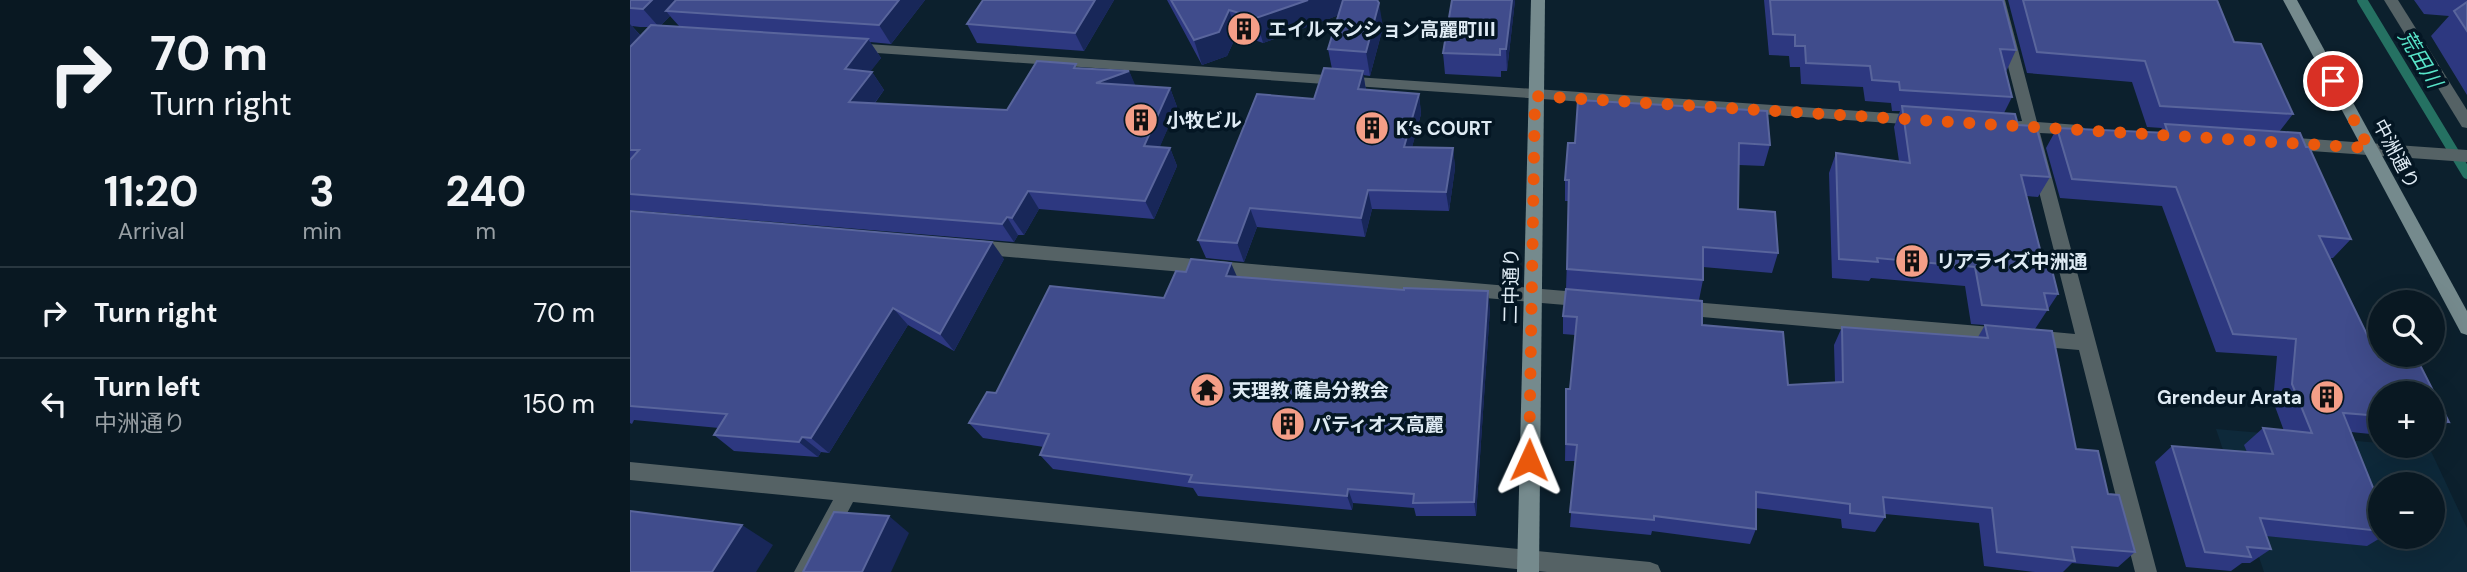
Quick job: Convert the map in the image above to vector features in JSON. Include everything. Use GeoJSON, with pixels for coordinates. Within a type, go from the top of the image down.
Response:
{"type":"FeatureCollection","features":[{"type":"Feature","properties":{"kind":"street","name":"二中通り"},"geometry":{"type":"LineString","coordinates":[[1528,565],[1538,0]]}},
{"type":"Feature","properties":{"kind":"street"},"geometry":{"type":"LineString","coordinates":[[1998,0],[2146,572]]}},
{"type":"Feature","properties":{"kind":"street","name":"中洲通り"},"geometry":{"type":"LineString","coordinates":[[2290,0],[2467,328]]}},
{"type":"Feature","properties":{"kind":"street"},"geometry":{"type":"LineString","coordinates":[[2391,0],[2467,123]]}},
{"type":"Feature","properties":{"kind":"street"},"geometry":{"type":"LineString","coordinates":[[835,47],[1936,121]]}},
{"type":"Feature","properties":{"kind":"street"},"geometry":{"type":"LineString","coordinates":[[1991,125],[2099,132]]}},
{"type":"Feature","properties":{"kind":"street"},"geometry":{"type":"LineString","coordinates":[[2260,142],[2467,156]]}},
{"type":"Feature","properties":{"kind":"street"},"geometry":{"type":"LineString","coordinates":[[961,246],[1610,302]]}},
{"type":"Feature","properties":{"kind":"street"},"geometry":{"type":"LineString","coordinates":[[1664,307],[2087,343]]}},
{"type":"Feature","properties":{"kind":"street"},"geometry":{"type":"LineString","coordinates":[[630,471],[1528,565],[1650,572]]}},
{"type":"Feature","properties":{"kind":"street"},"geometry":{"type":"LineString","coordinates":[[805,572],[848,492]]}},
{"type":"Feature","properties":{"kind":"shaded area"},"geometry":{"type":"Polygon","coordinates":[[[2216,429],[2368,442],[2368,458],[2434,458],[2441,472],[2368,472],[2368,549],[2445,549],[2445,481],[2467,528],[2467,572],[2264,572],[2216,429]]]}},
{"type":"Feature","properties":{"kind":"building"},"geometry":{"type":"Polygon","coordinates":[[[630,0],[652,0],[643,9],[630,8],[630,0]]]}},
{"type":"Feature","properties":{"kind":"building"},"geometry":{"type":"Polygon","coordinates":[[[676,0],[899,0],[879,25],[666,11],[676,0]]]}},
{"type":"Feature","properties":{"kind":"building"},"geometry":{"type":"Polygon","coordinates":[[[983,0],[1095,0],[1075,33],[967,24],[983,0]]]}},
{"type":"Feature","properties":{"kind":"building"},"geometry":{"type":"Polygon","coordinates":[[[1171,0],[1308,0],[1256,18],[1229,10],[1219,32],[1194,40],[1171,0]]]}},
{"type":"Feature","properties":{"kind":"building"},"geometry":{"type":"Polygon","coordinates":[[[1343,0],[1377,0],[1379,3],[1366,52],[1328,49],[1343,0]]]}},
{"type":"Feature","properties":{"kind":"building"},"geometry":{"type":"Polygon","coordinates":[[[1452,0],[1512,0],[1506,49],[1500,49],[1500,55],[1443,53],[1452,0]]]}},
{"type":"Feature","properties":{"kind":"building"},"geometry":{"type":"Polygon","coordinates":[[[1770,0],[2003,0],[2016,50],[2000,49],[2012,97],[1900,90],[1899,82],[1872,80],[1870,66],[1806,63],[1805,46],[1795,46],[1795,35],[1773,34],[1770,0]]]}},
{"type":"Feature","properties":{"kind":"building"},"geometry":{"type":"Polygon","coordinates":[[[2023,0],[2217,0],[2234,42],[2261,44],[2293,114],[2160,106],[2145,61],[2037,52],[2023,0]]]}},
{"type":"Feature","properties":{"kind":"building"},"geometry":{"type":"Polygon","coordinates":[[[2467,2],[2467,31],[2454,11],[2467,2]]]}},
{"type":"Feature","properties":{"kind":"building"},"geometry":{"type":"Polygon","coordinates":[[[651,25],[868,39],[845,69],[872,72],[849,102],[1007,110],[1037,61],[1076,64],[1074,68],[1129,71],[1096,83],[1170,88],[1144,146],[1170,148],[1145,201],[1028,191],[1012,218],[1007,217],[1002,224],[630,194],[630,160],[639,150],[630,150],[630,47],[651,25]]]}},
{"type":"Feature","properties":{"kind":"building"},"geometry":{"type":"Polygon","coordinates":[[[1324,68],[1363,71],[1358,89],[1419,94],[1404,147],[1453,148],[1446,192],[1368,190],[1361,218],[1250,208],[1237,243],[1198,240],[1257,94],[1314,99],[1324,68]]]}},
{"type":"Feature","properties":{"kind":"building"},"geometry":{"type":"Polygon","coordinates":[[[1578,100],[1767,111],[1770,145],[1739,143],[1738,209],[1775,212],[1778,253],[1703,247],[1703,280],[1567,269],[1569,180],[1565,180],[1568,143],[1575,143],[1578,100]]]}},
{"type":"Feature","properties":{"kind":"building"},"geometry":{"type":"Polygon","coordinates":[[[1902,106],[2015,114],[2018,125],[2036,126],[2050,177],[2021,175],[2042,257],[2049,258],[2058,294],[2044,293],[2048,310],[1982,305],[1975,267],[1877,258],[1878,262],[1839,259],[1836,153],[1910,163],[1902,106]]]}},
{"type":"Feature","properties":{"kind":"building"},"geometry":{"type":"Polygon","coordinates":[[[2165,124],[2300,133],[2351,239],[2319,236],[2368,337],[2368,367],[2421,367],[2428,381],[2368,381],[2368,415],[2343,413],[2368,475],[2368,530],[2260,518],[2271,549],[2247,547],[2251,557],[2205,552],[2172,446],[2273,454],[2263,428],[2312,433],[2292,384],[2296,339],[2233,334],[2176,187],[2072,179],[2057,128],[2168,133],[2165,124]]]}},
{"type":"Feature","properties":{"kind":"building"},"geometry":{"type":"Polygon","coordinates":[[[630,211],[992,242],[940,334],[893,308],[811,438],[802,437],[799,442],[714,435],[727,414],[630,406],[630,211]]]}},
{"type":"Feature","properties":{"kind":"building"},"geometry":{"type":"Polygon","coordinates":[[[1191,259],[1231,263],[1226,276],[1404,290],[1488,291],[1474,502],[1413,503],[1414,494],[1348,489],[1347,496],[1189,482],[1192,475],[1040,455],[1049,434],[969,423],[987,392],[996,393],[1050,286],[1164,298],[1176,271],[1186,272],[1191,259]]]}},
{"type":"Feature","properties":{"kind":"building"},"geometry":{"type":"Polygon","coordinates":[[[1566,289],[1702,301],[1702,325],[1783,332],[1788,385],[1843,382],[1842,327],[1988,338],[1985,325],[2052,331],[2076,449],[2098,451],[2108,494],[2119,495],[2135,552],[2072,547],[2075,561],[1997,552],[1992,508],[1883,497],[1885,517],[1850,513],[1850,504],[1756,492],[1756,529],[1654,516],[1654,520],[1570,512],[1577,445],[1566,444],[1566,389],[1570,389],[1577,317],[1563,316],[1566,289]]]}},
{"type":"Feature","properties":{"kind":"building"},"geometry":{"type":"Polygon","coordinates":[[[630,511],[742,525],[712,572],[630,572],[630,511]]]}},
{"type":"Feature","properties":{"kind":"building"},"geometry":{"type":"Polygon","coordinates":[[[834,512],[889,516],[862,572],[803,572],[834,512]]]}},
{"type":"Feature","properties":{"kind":"waterway","name":"荒田川"},"geometry":{"type":"LineString","coordinates":[[2362,0],[2467,174]]}},
{"type":"Feature","properties":{"kind":"place","name":"エイルマンション高麗町Ⅲ"},"geometry":{"type":"Point","coordinates":[1244,29]}},
{"type":"Feature","properties":{"kind":"place","name":"小牧ビル"},"geometry":{"type":"Point","coordinates":[1141,120]}},
{"type":"Feature","properties":{"kind":"place","name":"K’s COURT"},"geometry":{"type":"Point","coordinates":[1372,128]}},
{"type":"Feature","properties":{"kind":"place","name":"リアライズ中洲通"},"geometry":{"type":"Point","coordinates":[1912,261]}},
{"type":"Feature","properties":{"kind":"place","name":"天理教 薩島分教会"},"geometry":{"type":"Point","coordinates":[1207,390]}},
{"type":"Feature","properties":{"kind":"place","name":"Grendeur Arata"},"geometry":{"type":"Point","coordinates":[2327,397]}},
{"type":"Feature","properties":{"kind":"place","name":"パティオス高麗"},"geometry":{"type":"Point","coordinates":[1288,424]}},
{"type":"Feature","properties":{"kind":"route"},"geometry":{"type":"LineString","coordinates":[[1529,460],[1535,96],[2369,148],[2333,81]]}}]}
